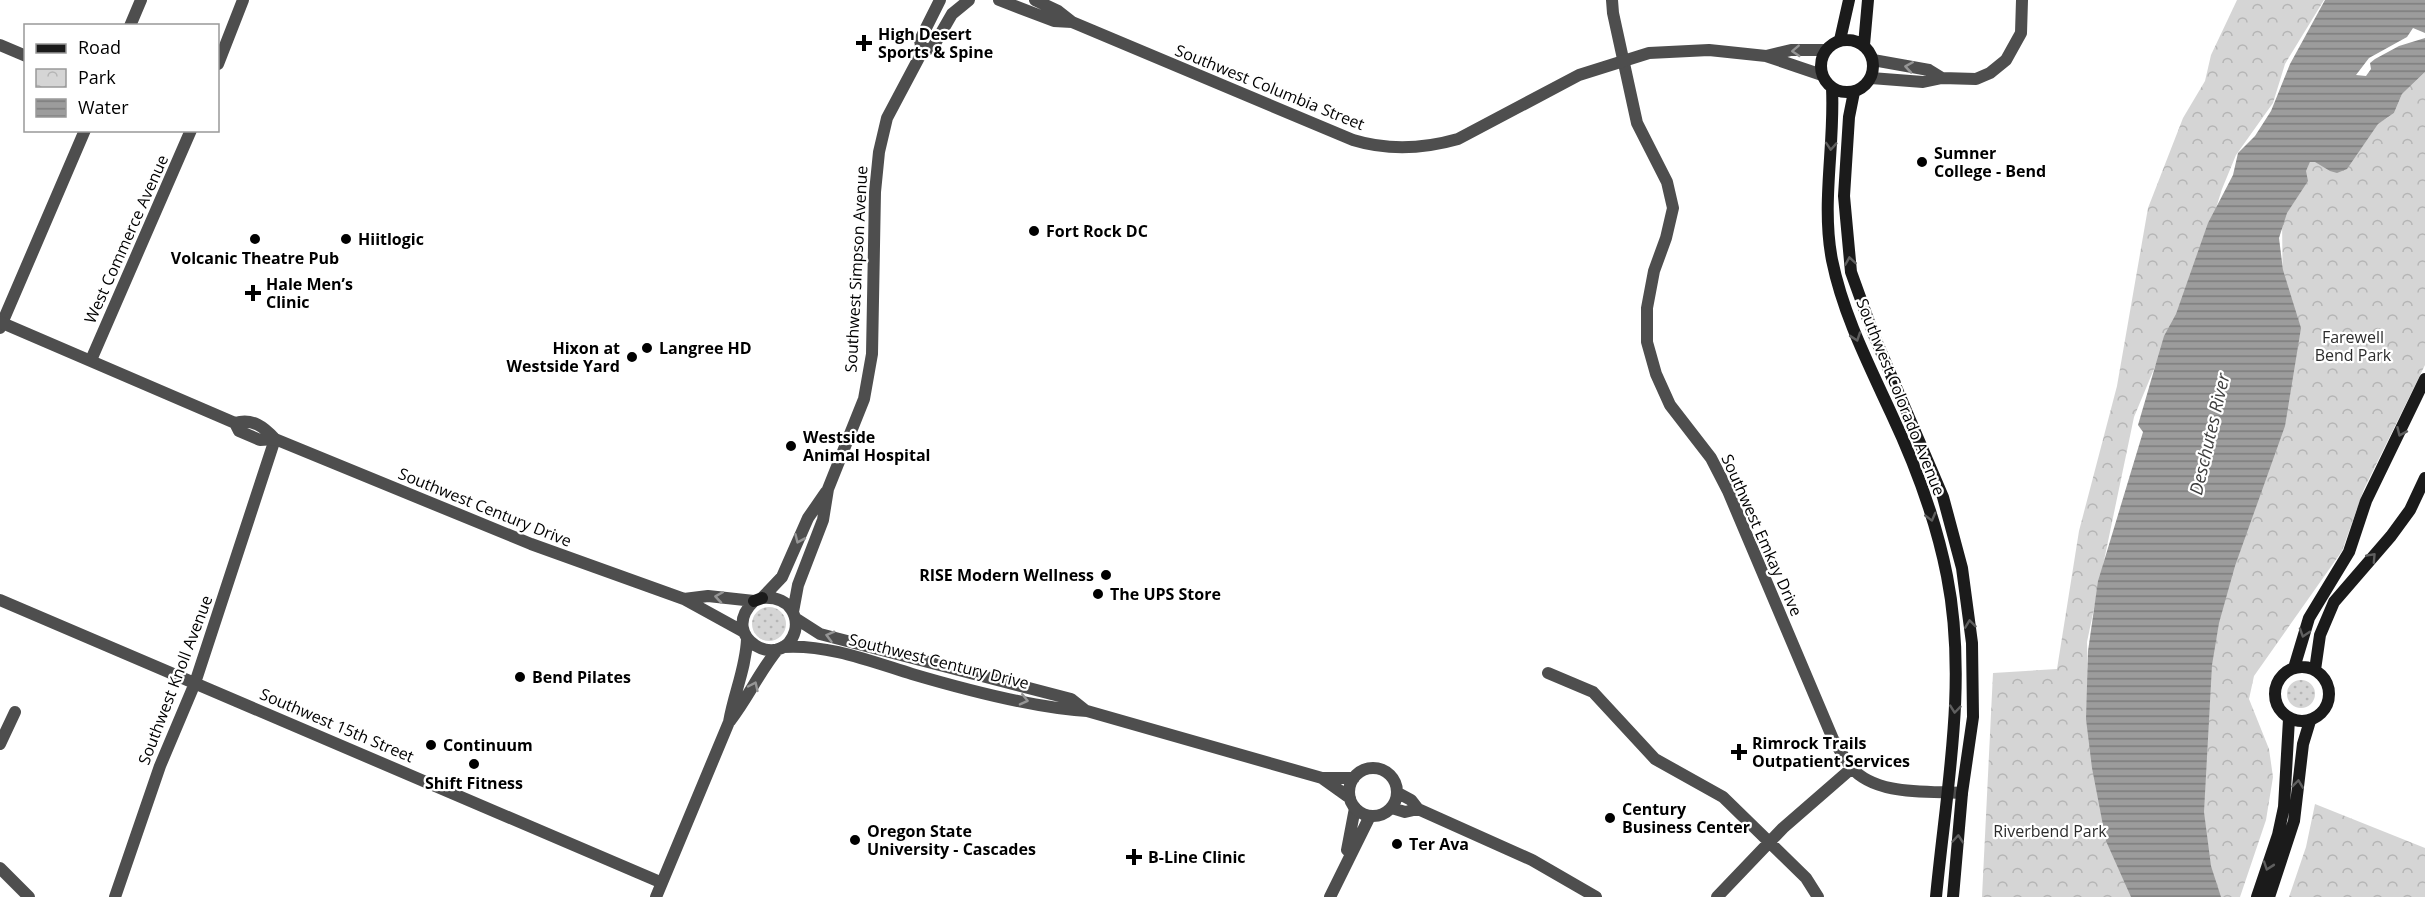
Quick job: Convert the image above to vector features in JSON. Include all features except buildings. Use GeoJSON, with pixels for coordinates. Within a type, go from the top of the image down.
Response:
{"type":"FeatureCollection","features":[{"type":"Feature","properties":{"kind":"main road"},"geometry":{"type":"LineString","coordinates":[[1840,40],[1850,0]]}},
{"type":"Feature","properties":{"kind":"main road"},"geometry":{"type":"LineString","coordinates":[[1864,45],[1848,39],[1840,40],[1826,50],[1821,67],[1822,75],[1832,88],[1854,92],[1861,89],[1871,78],[1873,60],[1864,45],[1868,0]]}},
{"type":"Feature","properties":{"kind":"main road","name":"Southwest Colorado Avenue"},"geometry":{"type":"LineString","coordinates":[[1832,88],[1834,115],[1828,190],[1833,261],[1863,355],[1892,414],[1925,494],[1947,576],[1954,637],[1957,696],[1936,897]]}},
{"type":"Feature","properties":{"kind":"main road","name":"Southwest Colorado Avenue"},"geometry":{"type":"LineString","coordinates":[[1854,92],[1849,117],[1844,196],[1851,272],[1872,333],[1944,497],[1962,568],[1972,643],[1973,717],[1962,793],[1953,897]]}},
{"type":"Feature","properties":{"kind":"main road"},"geometry":{"type":"LineString","coordinates":[[2294,668],[2309,618],[2349,552],[2366,501],[2425,379]]}},
{"type":"Feature","properties":{"kind":"main road"},"geometry":{"type":"LineString","coordinates":[[2315,670],[2320,635],[2334,602],[2391,536],[2409,510],[2425,478]]}},
{"type":"Feature","properties":{"kind":"main road"},"geometry":{"type":"LineString","coordinates":[[2294,668],[2315,670],[2328,684],[2329,702],[2318,717],[2310,721],[2289,719],[2277,706],[2275,687],[2286,672],[2294,668]]}},
{"type":"Feature","properties":{"kind":"main road"},"geometry":{"type":"LineString","coordinates":[[2257,897],[2283,839],[2289,719]]}},
{"type":"Feature","properties":{"kind":"main road"},"geometry":{"type":"LineString","coordinates":[[2269,897],[2302,744],[2310,721]]}},
{"type":"Feature","properties":{"kind":"street"},"geometry":{"type":"LineString","coordinates":[[131,24],[141,0]]}},
{"type":"Feature","properties":{"kind":"street"},"geometry":{"type":"LineString","coordinates":[[219,61],[243,0]]}},
{"type":"Feature","properties":{"kind":"street","name":"Southwest Simpson Avenue"},"geometry":{"type":"LineString","coordinates":[[794,615],[796,592],[823,520],[828,489],[864,399],[872,354],[879,153],[888,118],[922,52],[920,40],[940,0]]}},
{"type":"Feature","properties":{"kind":"street","name":"Southwest Simpson Avenue"},"geometry":{"type":"LineString","coordinates":[[922,52],[933,47],[952,14],[969,0]]}},
{"type":"Feature","properties":{"kind":"street","name":"Southwest Columbia Street"},"geometry":{"type":"LineString","coordinates":[[999,0],[1054,21],[1072,22]]}},
{"type":"Feature","properties":{"kind":"street","name":"Southwest Columbia Street"},"geometry":{"type":"LineString","coordinates":[[1035,0],[1058,11],[1072,22],[1332,132],[1372,146],[1390,148],[1441,144],[1458,139],[1579,75],[1622,59],[1649,53],[1692,50],[1766,56],[1822,75]]}},
{"type":"Feature","properties":{"kind":"street","name":"Southwest Emkay Drive"},"geometry":{"type":"LineString","coordinates":[[1612,0],[1622,59],[1637,123],[1667,182],[1673,208],[1666,238],[1654,271],[1647,308],[1647,342],[1656,374],[1670,405],[1712,458],[1833,739],[1852,768],[1875,783],[1899,789],[1962,793]]}},
{"type":"Feature","properties":{"kind":"street"},"geometry":{"type":"LineString","coordinates":[[1871,78],[1923,82],[1942,78],[1976,79],[1990,73],[2006,60],[2021,33],[2022,0]]}},
{"type":"Feature","properties":{"kind":"street"},"geometry":{"type":"LineString","coordinates":[[0,45],[24,55]]}},
{"type":"Feature","properties":{"kind":"street","name":"Southwest Columbia Street"},"geometry":{"type":"LineString","coordinates":[[1766,56],[1791,50],[1826,50]]}},
{"type":"Feature","properties":{"kind":"street"},"geometry":{"type":"LineString","coordinates":[[1873,60],[1929,70],[1942,78]]}},
{"type":"Feature","properties":{"kind":"street"},"geometry":{"type":"LineString","coordinates":[[1,324],[84,132]]}},
{"type":"Feature","properties":{"kind":"street","name":"West Commerce Avenue"},"geometry":{"type":"LineString","coordinates":[[91,360],[190,132]]}},
{"type":"Feature","properties":{"kind":"street","name":"Southwest Century Drive"},"geometry":{"type":"LineString","coordinates":[[1,324],[91,360],[235,423],[246,420],[263,427],[275,439],[541,548],[684,599],[746,635]]}},
{"type":"Feature","properties":{"kind":"street","name":"Southwest Knoll Avenue"},"geometry":{"type":"LineString","coordinates":[[115,897],[168,746],[195,683],[275,439]]}},
{"type":"Feature","properties":{"kind":"street","name":"Southwest Simpson Avenue"},"geometry":{"type":"LineString","coordinates":[[758,600],[782,577],[808,518],[828,489]]}},
{"type":"Feature","properties":{"kind":"street","name":"Southwest Century Drive"},"geometry":{"type":"LineString","coordinates":[[684,599],[708,596],[758,600]]}},
{"type":"Feature","properties":{"kind":"street"},"geometry":{"type":"LineString","coordinates":[[656,897],[660,882],[729,722],[734,695],[746,661],[744,615],[758,600],[780,599],[794,615],[794,634],[761,669],[748,698],[729,722]]}},
{"type":"Feature","properties":{"kind":"street","name":"Southwest 15th Street"},"geometry":{"type":"LineString","coordinates":[[0,600],[660,882]]}},
{"type":"Feature","properties":{"kind":"street","name":"Southwest Century Drive"},"geometry":{"type":"LineString","coordinates":[[794,615],[820,634],[1071,699],[1087,711]]}},
{"type":"Feature","properties":{"kind":"street"},"geometry":{"type":"LineString","coordinates":[[746,635],[758,648],[780,648]]}},
{"type":"Feature","properties":{"kind":"street","name":"Southwest Century Drive"},"geometry":{"type":"LineString","coordinates":[[780,648],[821,648],[966,689],[1068,710],[1087,711],[1322,778],[1354,778],[1366,769],[1381,769],[1393,778],[1398,793],[1411,800],[1418,809],[1532,860],[1596,897]]}},
{"type":"Feature","properties":{"kind":"street"},"geometry":{"type":"LineString","coordinates":[[895,669],[905,663],[934,670],[955,668]]}},
{"type":"Feature","properties":{"kind":"street"},"geometry":{"type":"LineString","coordinates":[[1548,674],[1593,692],[1655,759],[1723,797],[1806,878],[1818,897]]}},
{"type":"Feature","properties":{"kind":"street"},"geometry":{"type":"LineString","coordinates":[[0,744],[15,712]]}},
{"type":"Feature","properties":{"kind":"street"},"geometry":{"type":"LineString","coordinates":[[1717,897],[1770,842],[1852,768]]}},
{"type":"Feature","properties":{"kind":"street","name":"Southwest Century Drive"},"geometry":{"type":"LineString","coordinates":[[1322,778],[1370,816],[1378,816],[1392,807],[1405,812],[1418,809]]}},
{"type":"Feature","properties":{"kind":"street"},"geometry":{"type":"LineString","coordinates":[[1343,866],[1353,803],[1350,785],[1354,778]]}},
{"type":"Feature","properties":{"kind":"street"},"geometry":{"type":"LineString","coordinates":[[1392,807],[1398,793]]}},
{"type":"Feature","properties":{"kind":"street"},"geometry":{"type":"LineString","coordinates":[[1330,897],[1343,866],[1370,816]]}},
{"type":"Feature","properties":{"kind":"street"},"geometry":{"type":"LineString","coordinates":[[0,868],[28,897]]}},
{"type":"Feature","properties":{"kind":"green space","name":"Riverbend Park"},"geometry":{"type":"Polygon","coordinates":[[[2237,0],[2324,0],[2285,64],[2273,103],[2236,155],[2222,189],[2201,256],[2134,417],[2087,642],[2088,691],[2161,897],[1982,897],[1993,673],[2057,669],[2079,531],[2117,386],[2148,208],[2183,118],[2205,81],[2211,55],[2237,0]]]}},
{"type":"Feature","properties":{"kind":"green space","name":"Farewell Bend Park"},"geometry":{"type":"Polygon","coordinates":[[[2425,72],[2425,365],[2364,489],[2342,551],[2254,676],[2249,699],[2269,749],[2273,777],[2266,820],[2240,897],[2202,897],[2198,697],[2283,312],[2282,216],[2310,162],[2394,113],[2402,94],[2425,72]]]}},
{"type":"Feature","properties":{"kind":"green space"},"geometry":{"type":"Polygon","coordinates":[[[769,607],[781,612],[786,624],[781,636],[769,641],[757,636],[752,624],[757,612],[769,607]]]}},
{"type":"Feature","properties":{"kind":"green space"},"geometry":{"type":"Polygon","coordinates":[[[2301,680],[2311,684],[2315,694],[2311,704],[2301,708],[2291,704],[2287,694],[2291,684],[2301,680]]]}},
{"type":"Feature","properties":{"kind":"green space"},"geometry":{"type":"Polygon","coordinates":[[[2315,804],[2425,848],[2425,897],[2289,897],[2306,847],[2315,804]]]}},
{"type":"Feature","properties":{"kind":"water","name":"Deschutes River"},"geometry":{"type":"Polygon","coordinates":[[[2325,0],[2425,0],[2425,72],[2402,94],[2394,113],[2378,124],[2347,169],[2337,173],[2315,162],[2310,162],[2306,171],[2308,181],[2287,213],[2279,238],[2283,270],[2301,328],[2285,426],[2235,566],[2219,623],[2212,665],[2204,812],[2211,866],[2221,897],[2131,897],[2106,841],[2092,768],[2086,719],[2088,651],[2098,581],[2143,432],[2138,425],[2164,336],[2176,314],[2208,223],[2233,175],[2238,153],[2255,136],[2271,111],[2290,64],[2325,0]]]}},
{"type":"Feature","properties":{"kind":"pier"},"geometry":{"type":"Polygon","coordinates":[[[2413,28],[2425,33],[2425,38],[2399,46],[2375,59],[2370,63],[2371,69],[2366,76],[2356,75],[2369,58],[2407,37],[2413,28]]]}},
{"type":"Feature","properties":{"kind":"place","name":"High Desert Sports & Spine"},"geometry":{"type":"Point","coordinates":[864,43]}},
{"type":"Feature","properties":{"kind":"place","name":"Sumner College - Bend"},"geometry":{"type":"Point","coordinates":[1922,162]}},
{"type":"Feature","properties":{"kind":"place","name":"Fort Rock DC"},"geometry":{"type":"Point","coordinates":[1034,231]}},
{"type":"Feature","properties":{"kind":"place","name":"Volcanic Theatre Pub"},"geometry":{"type":"Point","coordinates":[255,239]}},
{"type":"Feature","properties":{"kind":"place","name":"Hiitlogic"},"geometry":{"type":"Point","coordinates":[346,239]}},
{"type":"Feature","properties":{"kind":"place","name":"Hale Men’s Clinic"},"geometry":{"type":"Point","coordinates":[253,293]}},
{"type":"Feature","properties":{"kind":"place","name":"Langree HD"},"geometry":{"type":"Point","coordinates":[647,348]}},
{"type":"Feature","properties":{"kind":"place","name":"Hixon at Westside Yard"},"geometry":{"type":"Point","coordinates":[632,357]}},
{"type":"Feature","properties":{"kind":"place","name":"Westside Animal Hospital"},"geometry":{"type":"Point","coordinates":[791,446]}},
{"type":"Feature","properties":{"kind":"place","name":"RISE Modern Wellness"},"geometry":{"type":"Point","coordinates":[1106,575]}},
{"type":"Feature","properties":{"kind":"place","name":"The UPS Store"},"geometry":{"type":"Point","coordinates":[1098,594]}},
{"type":"Feature","properties":{"kind":"place","name":"Bend Pilates"},"geometry":{"type":"Point","coordinates":[520,677]}},
{"type":"Feature","properties":{"kind":"place","name":"Continuum"},"geometry":{"type":"Point","coordinates":[431,745]}},
{"type":"Feature","properties":{"kind":"place","name":"Rimrock Trails Outpatient Services"},"geometry":{"type":"Point","coordinates":[1739,752]}},
{"type":"Feature","properties":{"kind":"place","name":"Shift Fitness"},"geometry":{"type":"Point","coordinates":[474,764]}},
{"type":"Feature","properties":{"kind":"place","name":"Century Business Center"},"geometry":{"type":"Point","coordinates":[1610,818]}},
{"type":"Feature","properties":{"kind":"place","name":"Oregon State University - Cascades"},"geometry":{"type":"Point","coordinates":[855,840]}},
{"type":"Feature","properties":{"kind":"place","name":"Ter Ava"},"geometry":{"type":"Point","coordinates":[1397,844]}},
{"type":"Feature","properties":{"kind":"place","name":"B-Line Clinic"},"geometry":{"type":"Point","coordinates":[1134,857]}}]}
